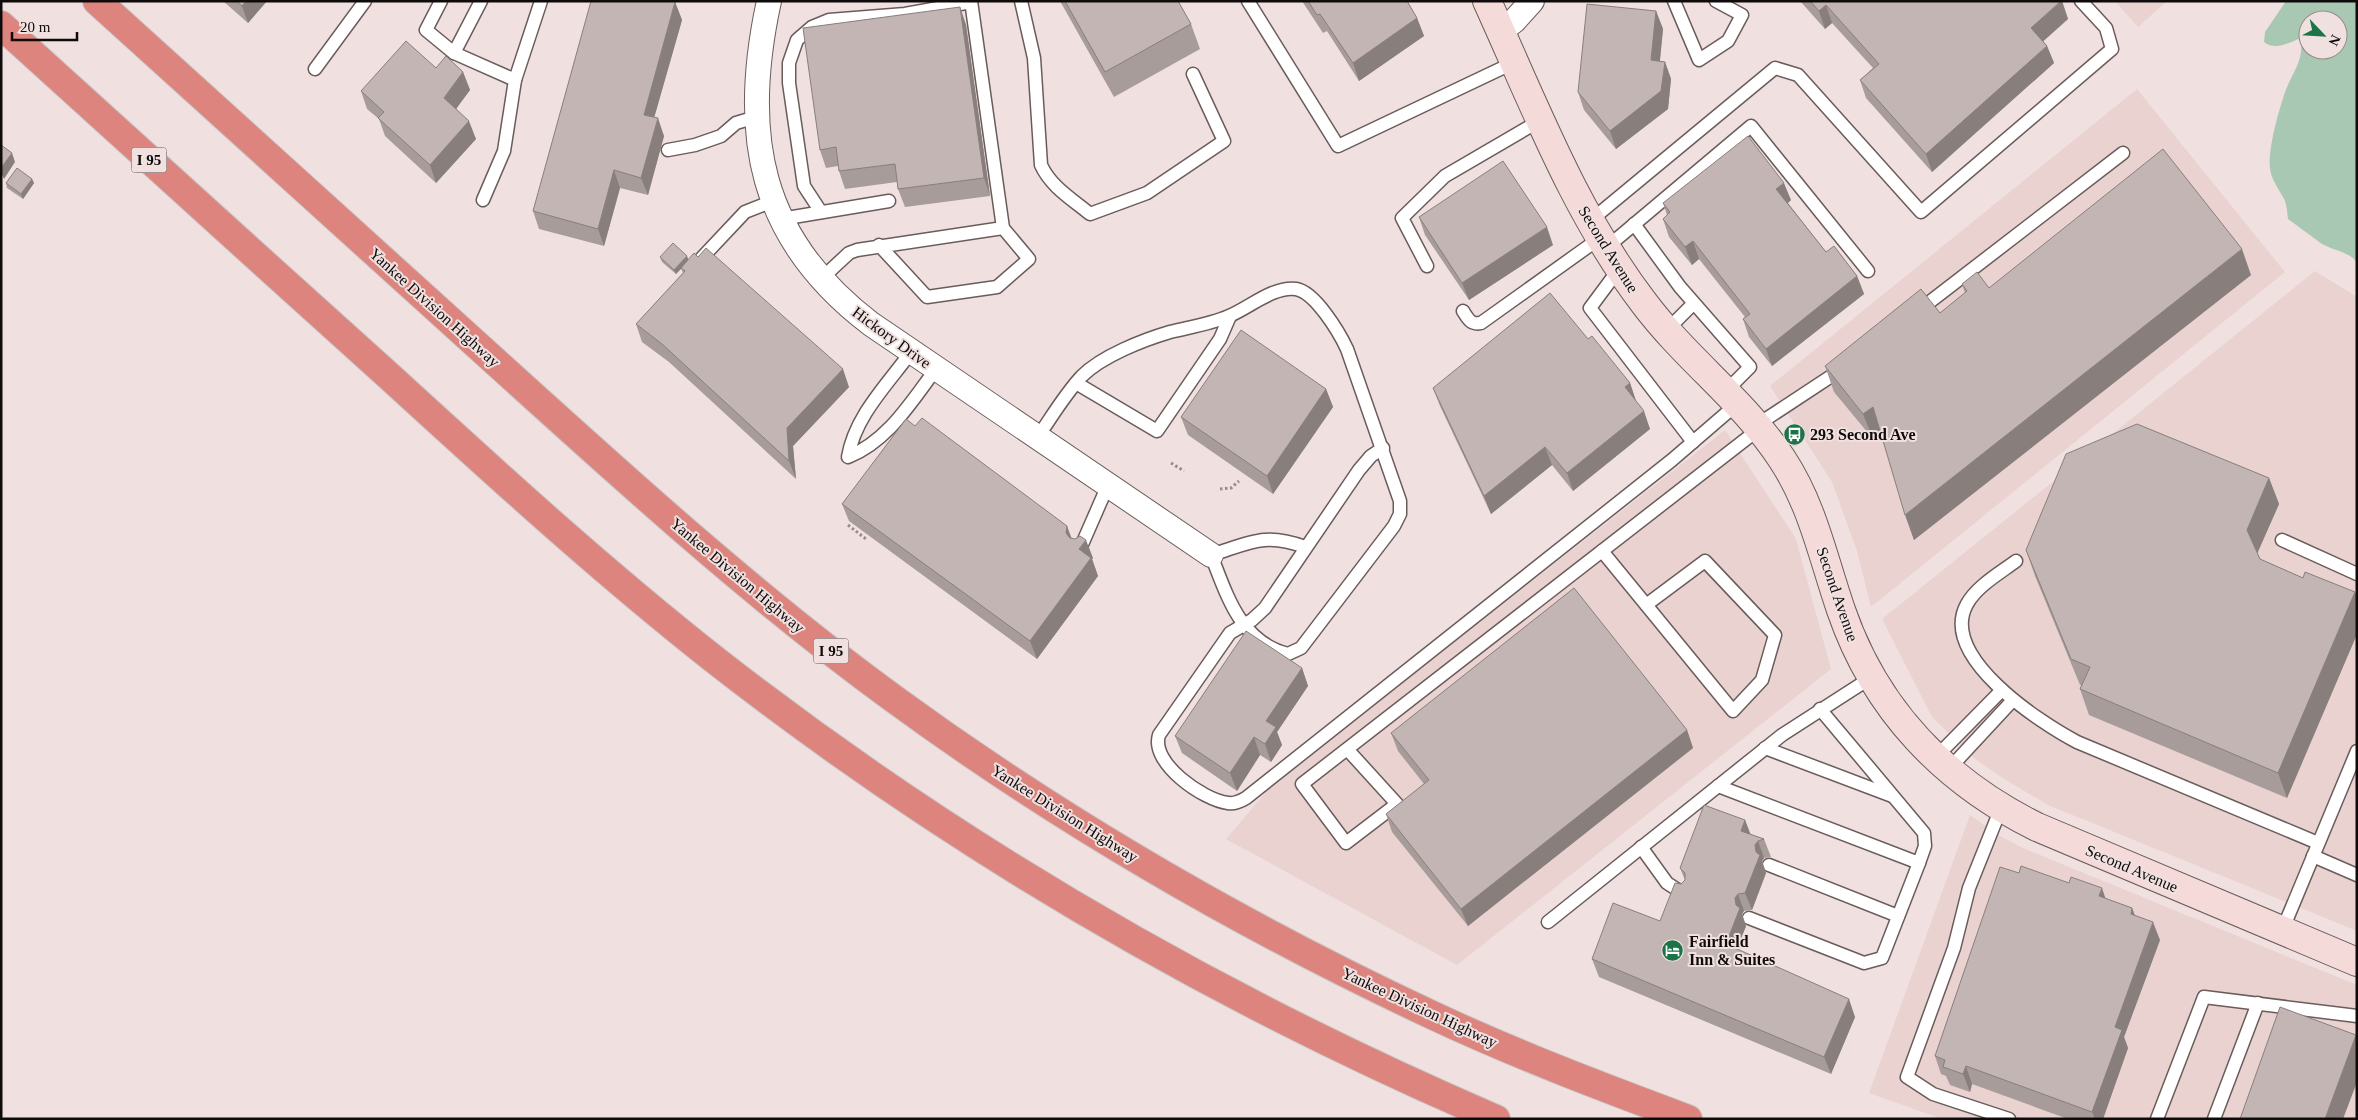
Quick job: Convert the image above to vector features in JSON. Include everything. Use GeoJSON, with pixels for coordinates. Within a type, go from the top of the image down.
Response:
{"type":"FeatureCollection","features":[{"type":"Feature","properties":{"kind":"highway","name":"Yankee Division Highway"},"geometry":{"type":"LineString","coordinates":[[97,1],[654,505],[774,606],[906,708],[1089,830],[1222,909],[1433,1016],[1579,1077],[1688,1119]]}},
{"type":"Feature","properties":{"kind":"highway","name":"I 95"},"geometry":{"type":"LineString","coordinates":[[1,25],[593,558],[715,660],[834,749],[971,841],[1124,934],[1356,1056],[1496,1119]]}},
{"type":"Feature","properties":{"kind":"street","name":"Hickory Drive"},"geometry":{"type":"LineString","coordinates":[[769,1],[758,58],[756,117],[762,160],[777,210],[803,254],[822,279],[858,314],[911,352],[1211,554]]}},
{"type":"Feature","properties":{"kind":"street","name":"Second Avenue"},"geometry":{"type":"LineString","coordinates":[[1487,1],[1541,120],[1604,244],[1666,331],[1758,427],[1783,460],[1803,496],[1814,522],[1848,628],[1872,677],[1899,717],[1941,764],[2001,808],[2053,835],[2357,962]]}},
{"type":"Feature","properties":{"kind":"street"},"geometry":{"type":"LineString","coordinates":[[1501,31],[1523,12],[1532,1]]}},
{"type":"Feature","properties":{"kind":"lane"},"geometry":{"type":"LineString","coordinates":[[315,69],[365,1]]}},
{"type":"Feature","properties":{"kind":"lane"},"geometry":{"type":"LineString","coordinates":[[442,1],[426,30],[454,53],[515,80]]}},
{"type":"Feature","properties":{"kind":"lane"},"geometry":{"type":"LineString","coordinates":[[454,53],[481,1]]}},
{"type":"Feature","properties":{"kind":"lane"},"geometry":{"type":"LineString","coordinates":[[483,200],[504,151],[515,80],[541,1]]}},
{"type":"Feature","properties":{"kind":"lane"},"geometry":{"type":"LineString","coordinates":[[821,212],[804,186],[789,83],[789,63],[797,40],[812,27],[828,20],[904,14],[971,1],[1003,228],[1029,258],[997,287],[927,297],[879,245]]}},
{"type":"Feature","properties":{"kind":"lane"},"geometry":{"type":"LineString","coordinates":[[1021,1],[1034,58],[1042,165],[1047,177],[1054,185],[1090,214],[1147,192],[1224,142],[1193,74]]}},
{"type":"Feature","properties":{"kind":"lane"},"geometry":{"type":"LineString","coordinates":[[1248,1],[1338,146],[1515,62]]}},
{"type":"Feature","properties":{"kind":"lane"},"geometry":{"type":"LineString","coordinates":[[1672,2],[1699,60],[1728,41],[1742,15],[1716,1]]}},
{"type":"Feature","properties":{"kind":"lane"},"geometry":{"type":"LineString","coordinates":[[1693,442],[1590,308],[1604,244],[1775,68],[1798,75],[1921,212],[2112,49],[2106,28],[2081,1]]}},
{"type":"Feature","properties":{"kind":"lane"},"geometry":{"type":"LineString","coordinates":[[668,150],[695,145],[720,136],[736,123],[756,117]]}},
{"type":"Feature","properties":{"kind":"lane"},"geometry":{"type":"LineString","coordinates":[[1426,266],[1402,218],[1445,176],[1541,120]]}},
{"type":"Feature","properties":{"kind":"lane"},"geometry":{"type":"LineString","coordinates":[[1463,312],[1470,322],[1475,324],[1481,323],[1604,244],[1634,224],[1751,126],[1868,271]]}},
{"type":"Feature","properties":{"kind":"lane"},"geometry":{"type":"LineString","coordinates":[[1904,322],[2123,153]]}},
{"type":"Feature","properties":{"kind":"lane"},"geometry":{"type":"LineString","coordinates":[[689,272],[745,212],[777,210],[821,212],[890,202]]}},
{"type":"Feature","properties":{"kind":"lane"},"geometry":{"type":"LineString","coordinates":[[1383,448],[1364,463],[1265,608],[1252,620],[1230,633],[1164,727],[1157,741],[1164,761],[1187,783],[1199,791],[1228,803],[1240,802],[1246,798],[1693,442],[1731,398],[1750,367],[1693,304],[1634,224]]}},
{"type":"Feature","properties":{"kind":"lane"},"geometry":{"type":"LineString","coordinates":[[822,279],[850,253],[879,245],[1003,228]]}},
{"type":"Feature","properties":{"kind":"lane"},"geometry":{"type":"LineString","coordinates":[[1038,438],[1076,383],[1099,363],[1143,342],[1230,316],[1279,291],[1297,290],[1311,298],[1333,325],[1347,349],[1400,501],[1398,520],[1301,648],[1293,653],[1283,652],[1260,640],[1243,625],[1231,603],[1211,554],[1268,538],[1282,539],[1305,547]]}},
{"type":"Feature","properties":{"kind":"lane"},"geometry":{"type":"LineString","coordinates":[[1666,331],[1693,304]]}},
{"type":"Feature","properties":{"kind":"lane"},"geometry":{"type":"LineString","coordinates":[[1076,383],[1157,431],[1220,339],[1230,316]]}},
{"type":"Feature","properties":{"kind":"lane"},"geometry":{"type":"LineString","coordinates":[[911,352],[858,424],[848,457],[868,448],[888,432],[936,369]]}},
{"type":"Feature","properties":{"kind":"lane"},"geometry":{"type":"LineString","coordinates":[[1347,749],[1397,804],[1346,843],[1302,784],[1758,427],[1851,362]]}},
{"type":"Feature","properties":{"kind":"lane"},"geometry":{"type":"LineString","coordinates":[[1080,549],[1108,485]]}},
{"type":"Feature","properties":{"kind":"lane"},"geometry":{"type":"LineString","coordinates":[[2282,540],[2357,574]]}},
{"type":"Feature","properties":{"kind":"lane"},"geometry":{"type":"LineString","coordinates":[[1602,551],[1733,711],[1762,680],[1775,635],[1705,561],[1646,604]]}},
{"type":"Feature","properties":{"kind":"lane"},"geometry":{"type":"LineString","coordinates":[[2016,561],[1972,597],[1964,609],[1961,624],[1961,632],[1966,644],[1980,666],[2002,690],[2047,724],[2077,742],[2318,843]]}},
{"type":"Feature","properties":{"kind":"lane"},"geometry":{"type":"LineString","coordinates":[[1548,922],[1765,748],[1820,709],[1872,677]]}},
{"type":"Feature","properties":{"kind":"lane"},"geometry":{"type":"LineString","coordinates":[[1941,764],[2002,690]]}},
{"type":"Feature","properties":{"kind":"lane"},"geometry":{"type":"LineString","coordinates":[[1941,764],[2013,700]]}},
{"type":"Feature","properties":{"kind":"lane"},"geometry":{"type":"LineString","coordinates":[[1749,918],[1864,963],[1882,958],[1925,846],[1924,833],[1820,709]]}},
{"type":"Feature","properties":{"kind":"lane"},"geometry":{"type":"LineString","coordinates":[[1765,748],[1895,797]]}},
{"type":"Feature","properties":{"kind":"lane"},"geometry":{"type":"LineString","coordinates":[[2282,931],[2357,752]]}},
{"type":"Feature","properties":{"kind":"lane"},"geometry":{"type":"LineString","coordinates":[[1718,786],[1919,862]]}},
{"type":"Feature","properties":{"kind":"lane"},"geometry":{"type":"LineString","coordinates":[[2001,808],[1969,888],[1954,948],[1907,1078],[1932,1094],[2009,1119]]}},
{"type":"Feature","properties":{"kind":"lane"},"geometry":{"type":"LineString","coordinates":[[1641,847],[1667,883],[1684,894]]}},
{"type":"Feature","properties":{"kind":"lane"},"geometry":{"type":"LineString","coordinates":[[2313,856],[2357,875]]}},
{"type":"Feature","properties":{"kind":"lane"},"geometry":{"type":"LineString","coordinates":[[1769,865],[1898,916]]}},
{"type":"Feature","properties":{"kind":"lane"},"geometry":{"type":"LineString","coordinates":[[2157,1119],[2204,997],[2357,1016]]}},
{"type":"Feature","properties":{"kind":"lane"},"geometry":{"type":"LineString","coordinates":[[2214,1119],[2258,1003]]}},
{"type":"Feature","properties":{"kind":"path"},"geometry":{"type":"LineString","coordinates":[[1171,463],[1184,471]]}},
{"type":"Feature","properties":{"kind":"path"},"geometry":{"type":"LineString","coordinates":[[1220,489],[1231,488],[1239,480]]}},
{"type":"Feature","properties":{"kind":"path"},"geometry":{"type":"LineString","coordinates":[[848,524],[866,539]]}},
{"type":"Feature","properties":{"kind":"shaded area"},"geometry":{"type":"Polygon","coordinates":[[[2115,1],[2167,1],[2138,27],[2115,1]]]}},
{"type":"Feature","properties":{"kind":"shaded area"},"geometry":{"type":"Polygon","coordinates":[[[2137,89],[2285,272],[1871,607],[1857,551],[1832,482],[1770,386],[2137,89]]]}},
{"type":"Feature","properties":{"kind":"shaded area"},"geometry":{"type":"Polygon","coordinates":[[[2315,271],[2357,297],[2357,931],[2048,805],[2001,777],[1974,758],[1932,717],[1882,619],[2315,271]]]}},
{"type":"Feature","properties":{"kind":"shaded area"},"geometry":{"type":"Polygon","coordinates":[[[1725,430],[1796,539],[1831,669],[1457,965],[1226,839],[1272,785],[1725,430]]]}},
{"type":"Feature","properties":{"kind":"shaded area"},"geometry":{"type":"Polygon","coordinates":[[[1970,815],[2000,836],[2025,849],[2357,985],[2357,1119],[1942,1119],[1869,1093],[1970,815]]]}},
{"type":"Feature","properties":{"kind":"green space"},"geometry":{"type":"Polygon","coordinates":[[[2286,1],[2357,1],[2357,262],[2348,255],[2319,242],[2288,219],[2285,202],[2271,173],[2270,162],[2274,132],[2282,102],[2299,60],[2348,60],[2348,10],[2298,10],[2298,39],[2278,46],[2269,45],[2264,42],[2265,32],[2286,1]]]}},
{"type":"Feature","properties":{"kind":"building"},"geometry":{"type":"Polygon","coordinates":[[[236,1],[246,1],[242,6],[236,1]]]}},
{"type":"Feature","properties":{"kind":"building"},"geometry":{"type":"Polygon","coordinates":[[[591,1],[675,2],[644,115],[658,118],[641,178],[614,170],[598,229],[533,211],[591,1]]]}},
{"type":"Feature","properties":{"kind":"building"},"geometry":{"type":"Polygon","coordinates":[[[1065,1],[1178,1],[1191,24],[1105,72],[1065,1]]]}},
{"type":"Feature","properties":{"kind":"building"},"geometry":{"type":"Polygon","coordinates":[[[1308,1],[1407,1],[1417,18],[1353,63],[1320,14],[1317,15],[1308,1]]]}},
{"type":"Feature","properties":{"kind":"building"},"geometry":{"type":"Polygon","coordinates":[[[1810,1],[2061,1],[2031,28],[2047,46],[1926,154],[1860,80],[1879,64],[1826,5],[1819,11],[1810,1]]]}},
{"type":"Feature","properties":{"kind":"building"},"geometry":{"type":"Polygon","coordinates":[[[1587,4],[1656,11],[1651,60],[1665,62],[1661,91],[1610,131],[1578,92],[1587,4]]]}},
{"type":"Feature","properties":{"kind":"building"},"geometry":{"type":"Polygon","coordinates":[[[960,7],[984,178],[898,189],[895,164],[839,171],[836,147],[820,150],[803,28],[960,7]]]}},
{"type":"Feature","properties":{"kind":"building"},"geometry":{"type":"Polygon","coordinates":[[[406,41],[436,68],[446,56],[463,72],[444,98],[469,121],[430,165],[378,118],[384,112],[361,91],[406,41]]]}},
{"type":"Feature","properties":{"kind":"building"},"geometry":{"type":"Polygon","coordinates":[[[1748,136],[1784,183],[1776,189],[1826,252],[1834,246],[1857,276],[1766,349],[1743,319],[1750,314],[1693,241],[1685,247],[1663,219],[1670,212],[1663,203],[1748,136]]]}},
{"type":"Feature","properties":{"kind":"building"},"geometry":{"type":"Polygon","coordinates":[[[1,145],[12,153],[1,168],[1,145]]]}},
{"type":"Feature","properties":{"kind":"building"},"geometry":{"type":"Polygon","coordinates":[[[2163,149],[2242,249],[1905,515],[1873,407],[1863,414],[1825,366],[1921,289],[1940,313],[1967,291],[1962,284],[1977,272],[1989,288],[2163,149]]]}},
{"type":"Feature","properties":{"kind":"building"},"geometry":{"type":"Polygon","coordinates":[[[1503,161],[1547,227],[1462,283],[1419,217],[1503,161]]]}},
{"type":"Feature","properties":{"kind":"building"},"geometry":{"type":"Polygon","coordinates":[[[17,168],[32,179],[21,194],[6,183],[17,168]]]}},
{"type":"Feature","properties":{"kind":"building"},"geometry":{"type":"Polygon","coordinates":[[[673,243],[687,256],[674,270],[660,257],[673,243]]]}},
{"type":"Feature","properties":{"kind":"building"},"geometry":{"type":"Polygon","coordinates":[[[706,248],[843,369],[787,428],[789,461],[662,344],[636,324],[685,271],[681,268],[694,253],[698,257],[706,248]]]}},
{"type":"Feature","properties":{"kind":"building"},"geometry":{"type":"Polygon","coordinates":[[[1550,293],[1588,339],[1592,336],[1630,383],[1625,387],[1644,411],[1567,473],[1545,447],[1484,496],[1433,388],[1550,293]]]}},
{"type":"Feature","properties":{"kind":"building"},"geometry":{"type":"Polygon","coordinates":[[[1241,330],[1326,389],[1267,476],[1181,417],[1241,330]]]}},
{"type":"Feature","properties":{"kind":"building"},"geometry":{"type":"Polygon","coordinates":[[[922,418],[1067,526],[1066,533],[1070,538],[1075,539],[1080,536],[1086,540],[1079,549],[1091,558],[1030,641],[842,504],[906,419],[915,426],[922,418]]]}},
{"type":"Feature","properties":{"kind":"building"},"geometry":{"type":"Polygon","coordinates":[[[2137,424],[2269,478],[2247,530],[2260,559],[2303,578],[2305,572],[2355,592],[2278,773],[2080,689],[2090,667],[2071,659],[2026,550],[2066,454],[2137,424]]]}},
{"type":"Feature","properties":{"kind":"building"},"geometry":{"type":"Polygon","coordinates":[[[1574,588],[1687,730],[1461,909],[1386,814],[1429,780],[1391,733],[1574,588]]]}},
{"type":"Feature","properties":{"kind":"building"},"geometry":{"type":"Polygon","coordinates":[[[1246,631],[1302,668],[1266,721],[1276,727],[1265,744],[1254,737],[1230,773],[1175,736],[1246,631]]]}},
{"type":"Feature","properties":{"kind":"building","name":"Fairfield Inn & Suites"},"geometry":{"type":"Polygon","coordinates":[[[1704,805],[1745,820],[1741,831],[1764,839],[1758,841],[1755,845],[1756,852],[1760,855],[1745,893],[1738,894],[1735,898],[1736,905],[1740,908],[1726,944],[1849,999],[1824,1057],[1592,959],[1613,903],[1660,921],[1675,883],[1681,884],[1685,880],[1685,873],[1680,868],[1704,805]]]}},
{"type":"Feature","properties":{"kind":"building"},"geometry":{"type":"Polygon","coordinates":[[[2021,866],[2069,883],[2071,877],[2102,888],[2099,896],[2132,908],[2131,914],[2153,922],[2115,1027],[2122,1030],[2092,1112],[1966,1066],[1963,1074],[1943,1067],[1945,1060],[1935,1056],[2000,867],[2019,873],[2021,866]]]}},
{"type":"Feature","properties":{"kind":"building"},"geometry":{"type":"Polygon","coordinates":[[[2280,1007],[2356,1035],[2325,1119],[2240,1119],[2280,1007]]]}},
{"type":"Feature","properties":{"kind":"place","name":"293 Second Ave"},"geometry":{"type":"Point","coordinates":[1794,434]}},
{"type":"Feature","properties":{"kind":"place","name":"Fairfield Inn & Suites"},"geometry":{"type":"Point","coordinates":[1673,950]}}]}
